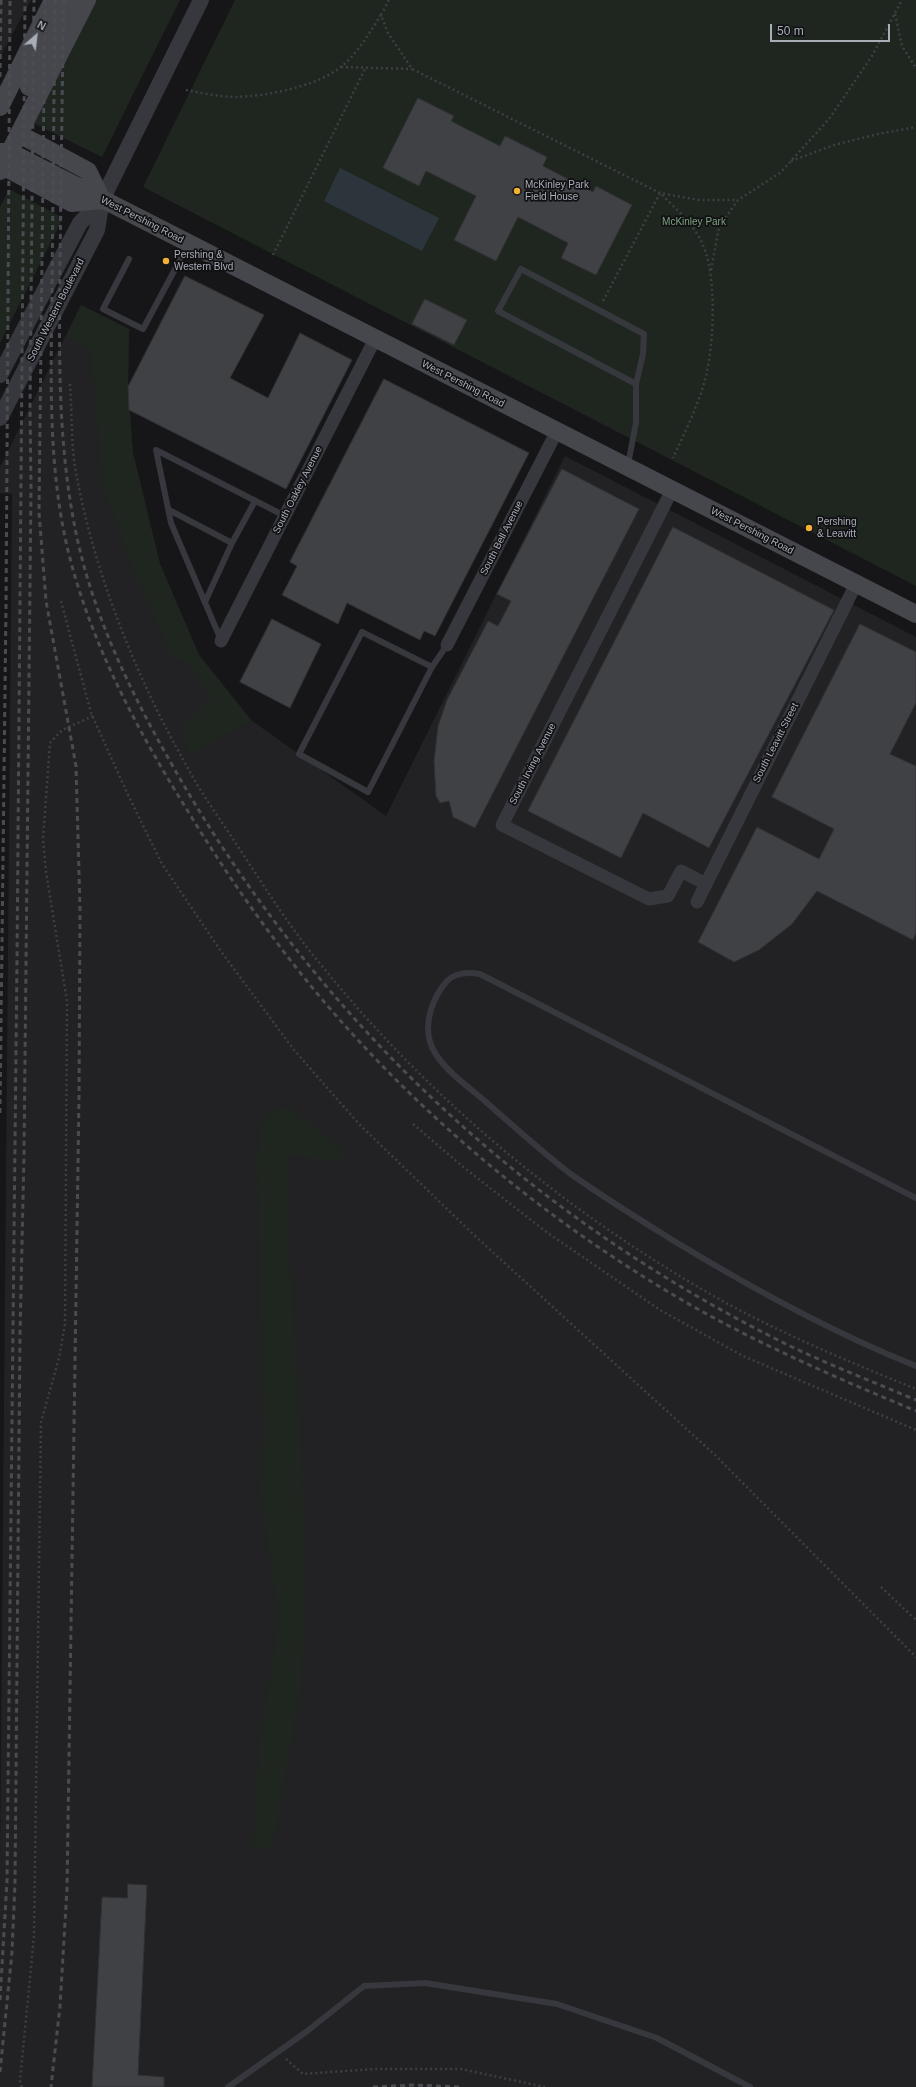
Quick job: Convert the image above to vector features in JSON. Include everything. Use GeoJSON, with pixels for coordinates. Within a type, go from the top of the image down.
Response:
{"type":"FeatureCollection","features":[{"type":"Feature","properties":{"kind":"main road"},"geometry":{"type":"LineString","coordinates":[[0,107],[52,0]]}},
{"type":"Feature","properties":{"kind":"main road"},"geometry":{"type":"LineString","coordinates":[[4,150],[72,0]]}},
{"type":"Feature","properties":{"kind":"main road"},"geometry":{"type":"LineString","coordinates":[[4,150],[87,0]]}},
{"type":"Feature","properties":{"kind":"main road"},"geometry":{"type":"LineString","coordinates":[[4,150],[88,171],[102,200],[72,203],[4,150]]}},
{"type":"Feature","properties":{"kind":"main road","name":"West Pershing Road"},"geometry":{"type":"LineString","coordinates":[[102,200],[916,614]]}},
{"type":"Feature","properties":{"kind":"street","name":"South Western Boulevard"},"geometry":{"type":"LineString","coordinates":[[0,418],[97,230],[102,200],[201,0]]}},
{"type":"Feature","properties":{"kind":"street","name":"South Western Boulevard"},"geometry":{"type":"LineString","coordinates":[[0,376],[80,223],[102,200]]}},
{"type":"Feature","properties":{"kind":"street","name":"South Oakley Avenue"},"geometry":{"type":"LineString","coordinates":[[221,641],[375,339]]}},
{"type":"Feature","properties":{"kind":"street","name":"South Bell Avenue"},"geometry":{"type":"LineString","coordinates":[[446,645],[557,432]]}},
{"type":"Feature","properties":{"kind":"street","name":"South Irving Avenue"},"geometry":{"type":"LineString","coordinates":[[672,490],[502,825],[649,899],[668,896],[680,871],[706,884]]}},
{"type":"Feature","properties":{"kind":"street","name":"South Leavitt Street"},"geometry":{"type":"LineString","coordinates":[[697,902],[856,584]]}},
{"type":"Feature","properties":{"kind":"lane"},"geometry":{"type":"LineString","coordinates":[[129,259],[103,309],[143,329],[188,244]]}},
{"type":"Feature","properties":{"kind":"lane"},"geometry":{"type":"LineString","coordinates":[[627,467],[636,423],[636,384],[643,354],[644,334],[521,269],[498,311],[636,384]]}},
{"type":"Feature","properties":{"kind":"lane"},"geometry":{"type":"LineString","coordinates":[[221,641],[171,523],[156,450],[285,516]]}},
{"type":"Feature","properties":{"kind":"lane"},"geometry":{"type":"LineString","coordinates":[[205,602],[232,543],[255,501]]}},
{"type":"Feature","properties":{"kind":"lane"},"geometry":{"type":"LineString","coordinates":[[169,510],[232,543]]}},
{"type":"Feature","properties":{"kind":"lane"},"geometry":{"type":"LineString","coordinates":[[432,667],[362,632],[299,754],[368,792],[432,667],[446,645]]}},
{"type":"Feature","properties":{"kind":"lane"},"geometry":{"type":"LineString","coordinates":[[916,1198],[480,974],[465,973],[450,978],[437,994],[433,1003],[430,1013],[428,1032],[430,1043],[437,1056],[453,1073],[568,1171],[651,1227],[792,1309],[857,1341],[916,1366]]}},
{"type":"Feature","properties":{"kind":"lane"},"geometry":{"type":"LineString","coordinates":[[228,2087],[278,2052],[364,1986],[425,1983],[557,2004],[657,2038],[750,2087]]}},
{"type":"Feature","properties":{"kind":"path"},"geometry":{"type":"LineString","coordinates":[[186,90],[236,97],[256,96],[317,80],[341,67],[356,51],[381,15],[388,0]]}},
{"type":"Feature","properties":{"kind":"path"},"geometry":{"type":"LineString","coordinates":[[673,458],[687,428],[706,376],[713,322],[711,272],[719,227],[738,200],[780,173],[830,119],[872,56],[902,0]]}},
{"type":"Feature","properties":{"kind":"path"},"geometry":{"type":"LineString","coordinates":[[895,14],[902,46],[916,68]]}},
{"type":"Feature","properties":{"kind":"path"},"geometry":{"type":"LineString","coordinates":[[381,15],[388,33],[412,69]]}},
{"type":"Feature","properties":{"kind":"path"},"geometry":{"type":"LineString","coordinates":[[341,67],[412,69],[660,193],[699,200],[738,200]]}},
{"type":"Feature","properties":{"kind":"path"},"geometry":{"type":"LineString","coordinates":[[273,255],[366,67]]}},
{"type":"Feature","properties":{"kind":"path"},"geometry":{"type":"LineString","coordinates":[[790,161],[834,145],[878,134],[916,127]]}},
{"type":"Feature","properties":{"kind":"path"},"geometry":{"type":"LineString","coordinates":[[660,193],[700,239],[711,272]]}},
{"type":"Feature","properties":{"kind":"path"},"geometry":{"type":"LineString","coordinates":[[598,310],[660,193]]}},
{"type":"Feature","properties":{"kind":"path"},"geometry":{"type":"LineString","coordinates":[[70,384],[75,465],[90,529],[106,586],[134,658],[157,710],[190,773],[298,936],[360,1011],[414,1069],[480,1131],[543,1182],[605,1226],[668,1268],[727,1303],[784,1332],[916,1389]]}},
{"type":"Feature","properties":{"kind":"path"},"geometry":{"type":"LineString","coordinates":[[61,601],[92,716],[162,864],[220,950],[294,1050],[360,1125],[474,1235],[715,1455],[916,1657]]}},
{"type":"Feature","properties":{"kind":"path"},"geometry":{"type":"LineString","coordinates":[[22,2087],[20,2081],[34,1936],[41,1422],[59,1358],[65,1324],[67,1001],[46,872],[43,838],[50,743],[62,730],[92,716]]}},
{"type":"Feature","properties":{"kind":"path"},"geometry":{"type":"LineString","coordinates":[[413,1124],[462,1166],[545,1231],[660,1310],[743,1356],[916,1430]]}},
{"type":"Feature","properties":{"kind":"path"},"geometry":{"type":"LineString","coordinates":[[881,1587],[916,1620]]}},
{"type":"Feature","properties":{"kind":"path"},"geometry":{"type":"LineString","coordinates":[[278,2052],[303,2074],[375,2068],[461,2070],[544,2087]]}},
{"type":"Feature","properties":{"kind":"shaded area"},"geometry":{"type":"Polygon","coordinates":[[[0,0],[31,0],[0,57],[0,0]]]}},
{"type":"Feature","properties":{"kind":"shaded area"},"geometry":{"type":"Polygon","coordinates":[[[340,168],[439,218],[422,251],[324,201],[340,168]]]}},
{"type":"Feature","properties":{"kind":"shaded area"},"geometry":{"type":"Polygon","coordinates":[[[81,305],[129,329],[128,387],[133,453],[160,564],[199,655],[251,720],[386,816],[565,456],[916,637],[916,2087],[0,2087],[0,1855],[12,494],[0,493],[0,467],[81,305]]]}},
{"type":"Feature","properties":{"kind":"green space"},"geometry":{"type":"Polygon","coordinates":[[[95,0],[180,0],[102,157],[33,123],[95,0]]]}},
{"type":"Feature","properties":{"kind":"green space","name":"McKinley Park"},"geometry":{"type":"Polygon","coordinates":[[[235,0],[916,0],[916,586],[143,187],[235,0]]]}},
{"type":"Feature","properties":{"kind":"green space"},"geometry":{"type":"Polygon","coordinates":[[[9,189],[63,218],[0,343],[0,207],[9,189]]]}},
{"type":"Feature","properties":{"kind":"green space"},"geometry":{"type":"Polygon","coordinates":[[[81,305],[129,329],[128,387],[133,453],[160,564],[199,655],[251,720],[191,755],[183,740],[185,724],[212,699],[187,663],[173,658],[132,566],[103,486],[91,352],[66,336],[81,305]]]}},
{"type":"Feature","properties":{"kind":"green space"},"geometry":{"type":"Polygon","coordinates":[[[275,1108],[291,1108],[346,1152],[336,1161],[288,1155],[289,1242],[302,1469],[305,1601],[301,1686],[272,1848],[253,1848],[259,1748],[279,1620],[260,1489],[264,1437],[257,1157],[262,1123],[275,1108]]]}},
{"type":"Feature","properties":{"kind":"building","name":"McKinley Park Field House"},"geometry":{"type":"Polygon","coordinates":[[[418,98],[454,116],[451,121],[500,146],[505,136],[547,157],[543,166],[593,192],[596,186],[632,205],[596,275],[561,258],[568,243],[518,217],[496,261],[454,240],[476,196],[426,171],[419,186],[383,168],[418,98]]]}},
{"type":"Feature","properties":{"kind":"building"},"geometry":{"type":"Polygon","coordinates":[[[185,276],[264,315],[230,378],[268,398],[300,333],[352,360],[286,489],[129,410],[128,387],[185,276]]]}},
{"type":"Feature","properties":{"kind":"building"},"geometry":{"type":"Polygon","coordinates":[[[425,299],[467,320],[454,345],[412,324],[425,299]]]}},
{"type":"Feature","properties":{"kind":"building"},"geometry":{"type":"Polygon","coordinates":[[[384,379],[529,453],[435,636],[424,631],[420,640],[347,603],[338,624],[282,595],[297,566],[290,562],[384,379]]]}},
{"type":"Feature","properties":{"kind":"building"},"geometry":{"type":"Polygon","coordinates":[[[562,469],[639,509],[475,828],[453,817],[449,801],[440,803],[436,796],[434,761],[438,726],[447,700],[488,621],[498,626],[511,601],[497,594],[562,469]]]}},
{"type":"Feature","properties":{"kind":"building"},"geometry":{"type":"Polygon","coordinates":[[[673,527],[834,610],[709,848],[643,813],[621,858],[528,811],[673,527]]]}},
{"type":"Feature","properties":{"kind":"building"},"geometry":{"type":"Polygon","coordinates":[[[272,619],[321,644],[290,708],[240,682],[272,619]]]}},
{"type":"Feature","properties":{"kind":"building"},"geometry":{"type":"Polygon","coordinates":[[[860,624],[916,652],[916,703],[890,754],[916,766],[916,933],[913,940],[817,891],[792,924],[759,950],[734,962],[698,942],[757,827],[819,859],[834,829],[772,797],[860,624]]]}},
{"type":"Feature","properties":{"kind":"building"},"geometry":{"type":"Polygon","coordinates":[[[128,1884],[147,1885],[138,2075],[164,2077],[164,2087],[92,2087],[102,1897],[127,1898],[128,1884]]]}},
{"type":"Feature","properties":{"kind":"railway"},"geometry":{"type":"LineString","coordinates":[[0,77],[1,0]]}},
{"type":"Feature","properties":{"kind":"railway"},"geometry":{"type":"LineString","coordinates":[[0,1113],[6,606],[10,0]]}},
{"type":"Feature","properties":{"kind":"railway"},"geometry":{"type":"LineString","coordinates":[[0,2000],[7,1881],[25,0]]}},
{"type":"Feature","properties":{"kind":"railway"},"geometry":{"type":"LineString","coordinates":[[0,2072],[12,1952],[15,1883],[20,1333],[24,1155],[31,489],[30,407],[34,0]]}},
{"type":"Feature","properties":{"kind":"railway"},"geometry":{"type":"LineString","coordinates":[[45,0],[39,512],[46,601],[76,766],[80,909],[79,1097],[67,1889],[60,2006],[51,2087]]}},
{"type":"Feature","properties":{"kind":"railway"},"geometry":{"type":"LineString","coordinates":[[55,0],[51,385],[53,448],[60,511],[75,578],[87,614],[116,683],[170,782],[221,863],[254,911],[307,981],[367,1049],[409,1093],[454,1135],[549,1212],[599,1248],[651,1281],[703,1312],[755,1339],[916,1411]]}},
{"type":"Feature","properties":{"kind":"railway"},"geometry":{"type":"LineString","coordinates":[[64,0],[60,235],[60,366],[65,464],[69,496],[83,564],[107,634],[138,702],[192,799],[248,884],[308,965],[374,1040],[445,1111],[521,1176],[602,1236],[687,1290],[776,1339],[828,1363],[916,1400]]}},
{"type":"Feature","properties":{"kind":"railway"},"geometry":{"type":"LineString","coordinates":[[373,2087],[413,2085],[461,2087]]}},
{"type":"Feature","properties":{"kind":"place","name":"McKinley Park Field House"},"geometry":{"type":"Point","coordinates":[517,191]}},
{"type":"Feature","properties":{"kind":"place","name":"Pershing & Western Blvd"},"geometry":{"type":"Point","coordinates":[166,261]}},
{"type":"Feature","properties":{"kind":"place","name":"Pershing & Leavitt"},"geometry":{"type":"Point","coordinates":[809,528]}}]}
